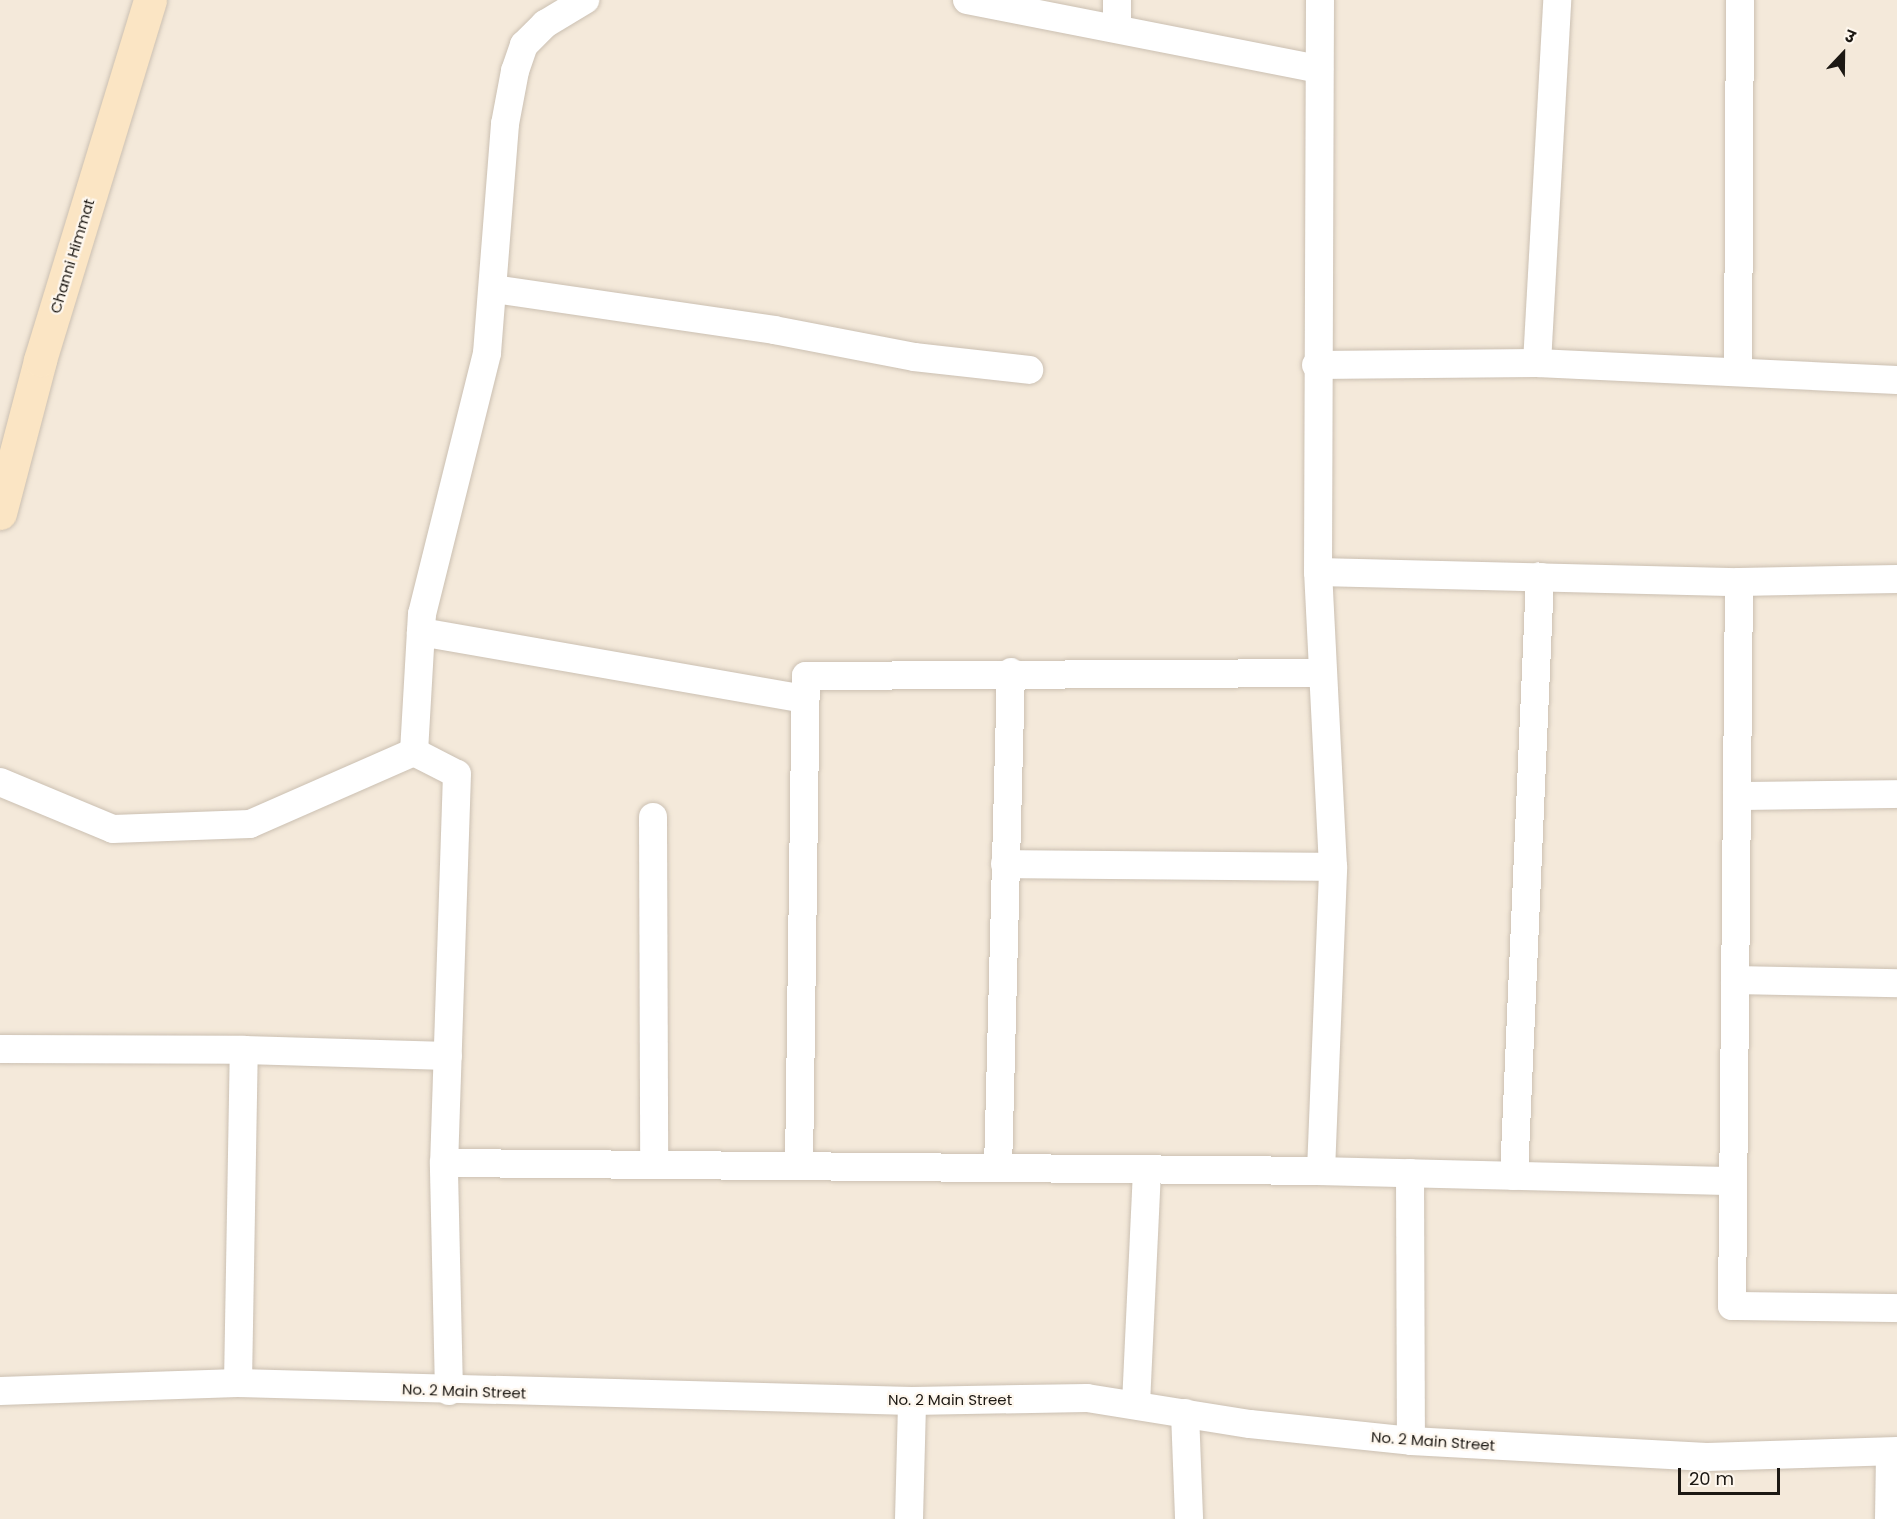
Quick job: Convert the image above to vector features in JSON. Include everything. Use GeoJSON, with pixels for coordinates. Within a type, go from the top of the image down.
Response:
{"type":"FeatureCollection","features":[{"type":"Feature","properties":{"kind":"street","name":"Channi Himmat"},"geometry":{"type":"LineString","coordinates":[[0,513],[40,360],[150,0]]}},
{"type":"Feature","properties":{"kind":"street"},"geometry":{"type":"LineString","coordinates":[[414,752],[422,614],[487,353],[494,289],[505,124],[514,71],[524,45],[544,24],[585,0]]}},
{"type":"Feature","properties":{"kind":"street"},"geometry":{"type":"LineString","coordinates":[[967,0],[1117,14],[1319,69]]}},
{"type":"Feature","properties":{"kind":"street"},"geometry":{"type":"LineString","coordinates":[[1320,0],[1316,365],[1318,572],[1333,867],[1320,1171]]}},
{"type":"Feature","properties":{"kind":"street"},"geometry":{"type":"LineString","coordinates":[[1537,363],[1557,0]]}},
{"type":"Feature","properties":{"kind":"street"},"geometry":{"type":"LineString","coordinates":[[1738,372],[1740,0]]}},
{"type":"Feature","properties":{"kind":"street"},"geometry":{"type":"LineString","coordinates":[[494,289],[774,330],[914,357],[1029,370]]}},
{"type":"Feature","properties":{"kind":"street"},"geometry":{"type":"LineString","coordinates":[[1316,365],[1537,363],[1897,380]]}},
{"type":"Feature","properties":{"kind":"street"},"geometry":{"type":"LineString","coordinates":[[1318,572],[1739,582],[1897,579]]}},
{"type":"Feature","properties":{"kind":"street"},"geometry":{"type":"LineString","coordinates":[[1514,1176],[1540,577]]}},
{"type":"Feature","properties":{"kind":"street"},"geometry":{"type":"LineString","coordinates":[[1739,582],[1732,1306],[1897,1308]]}},
{"type":"Feature","properties":{"kind":"street"},"geometry":{"type":"LineString","coordinates":[[421,632],[805,699]]}},
{"type":"Feature","properties":{"kind":"street"},"geometry":{"type":"LineString","coordinates":[[799,1167],[806,676],[1011,672],[1322,673]]}},
{"type":"Feature","properties":{"kind":"street"},"geometry":{"type":"LineString","coordinates":[[998,1168],[1011,672]]}},
{"type":"Feature","properties":{"kind":"street"},"geometry":{"type":"LineString","coordinates":[[0,782],[113,829],[250,824],[414,752]]}},
{"type":"Feature","properties":{"kind":"street"},"geometry":{"type":"LineString","coordinates":[[414,752],[457,774],[444,1163],[449,1391]]}},
{"type":"Feature","properties":{"kind":"street"},"geometry":{"type":"LineString","coordinates":[[1737,796],[1897,794]]}},
{"type":"Feature","properties":{"kind":"street"},"geometry":{"type":"LineString","coordinates":[[653,817],[654,1165]]}},
{"type":"Feature","properties":{"kind":"street"},"geometry":{"type":"LineString","coordinates":[[1005,864],[1333,867]]}},
{"type":"Feature","properties":{"kind":"street"},"geometry":{"type":"LineString","coordinates":[[1735,980],[1897,983]]}},
{"type":"Feature","properties":{"kind":"street"},"geometry":{"type":"LineString","coordinates":[[0,1049],[244,1050],[448,1056]]}},
{"type":"Feature","properties":{"kind":"street"},"geometry":{"type":"LineString","coordinates":[[238,1383],[244,1050]]}},
{"type":"Feature","properties":{"kind":"street"},"geometry":{"type":"LineString","coordinates":[[444,1163],[1320,1171],[1733,1181]]}},
{"type":"Feature","properties":{"kind":"street"},"geometry":{"type":"LineString","coordinates":[[1136,1404],[1147,1169]]}},
{"type":"Feature","properties":{"kind":"street"},"geometry":{"type":"LineString","coordinates":[[1410,1173],[1411,1441]]}},
{"type":"Feature","properties":{"kind":"street","name":"No. 2 Main Street"},"geometry":{"type":"LineString","coordinates":[[0,1391],[238,1383],[449,1391],[912,1401],[1087,1398],[1185,1413],[1411,1441],[1707,1457],[1893,1452]]}},
{"type":"Feature","properties":{"kind":"street"},"geometry":{"type":"LineString","coordinates":[[909,1519],[912,1401]]}},
{"type":"Feature","properties":{"kind":"street"},"geometry":{"type":"LineString","coordinates":[[1185,1413],[1189,1519]]}},
{"type":"Feature","properties":{"kind":"street"},"geometry":{"type":"LineString","coordinates":[[1889,1519],[1893,1452]]}}]}
